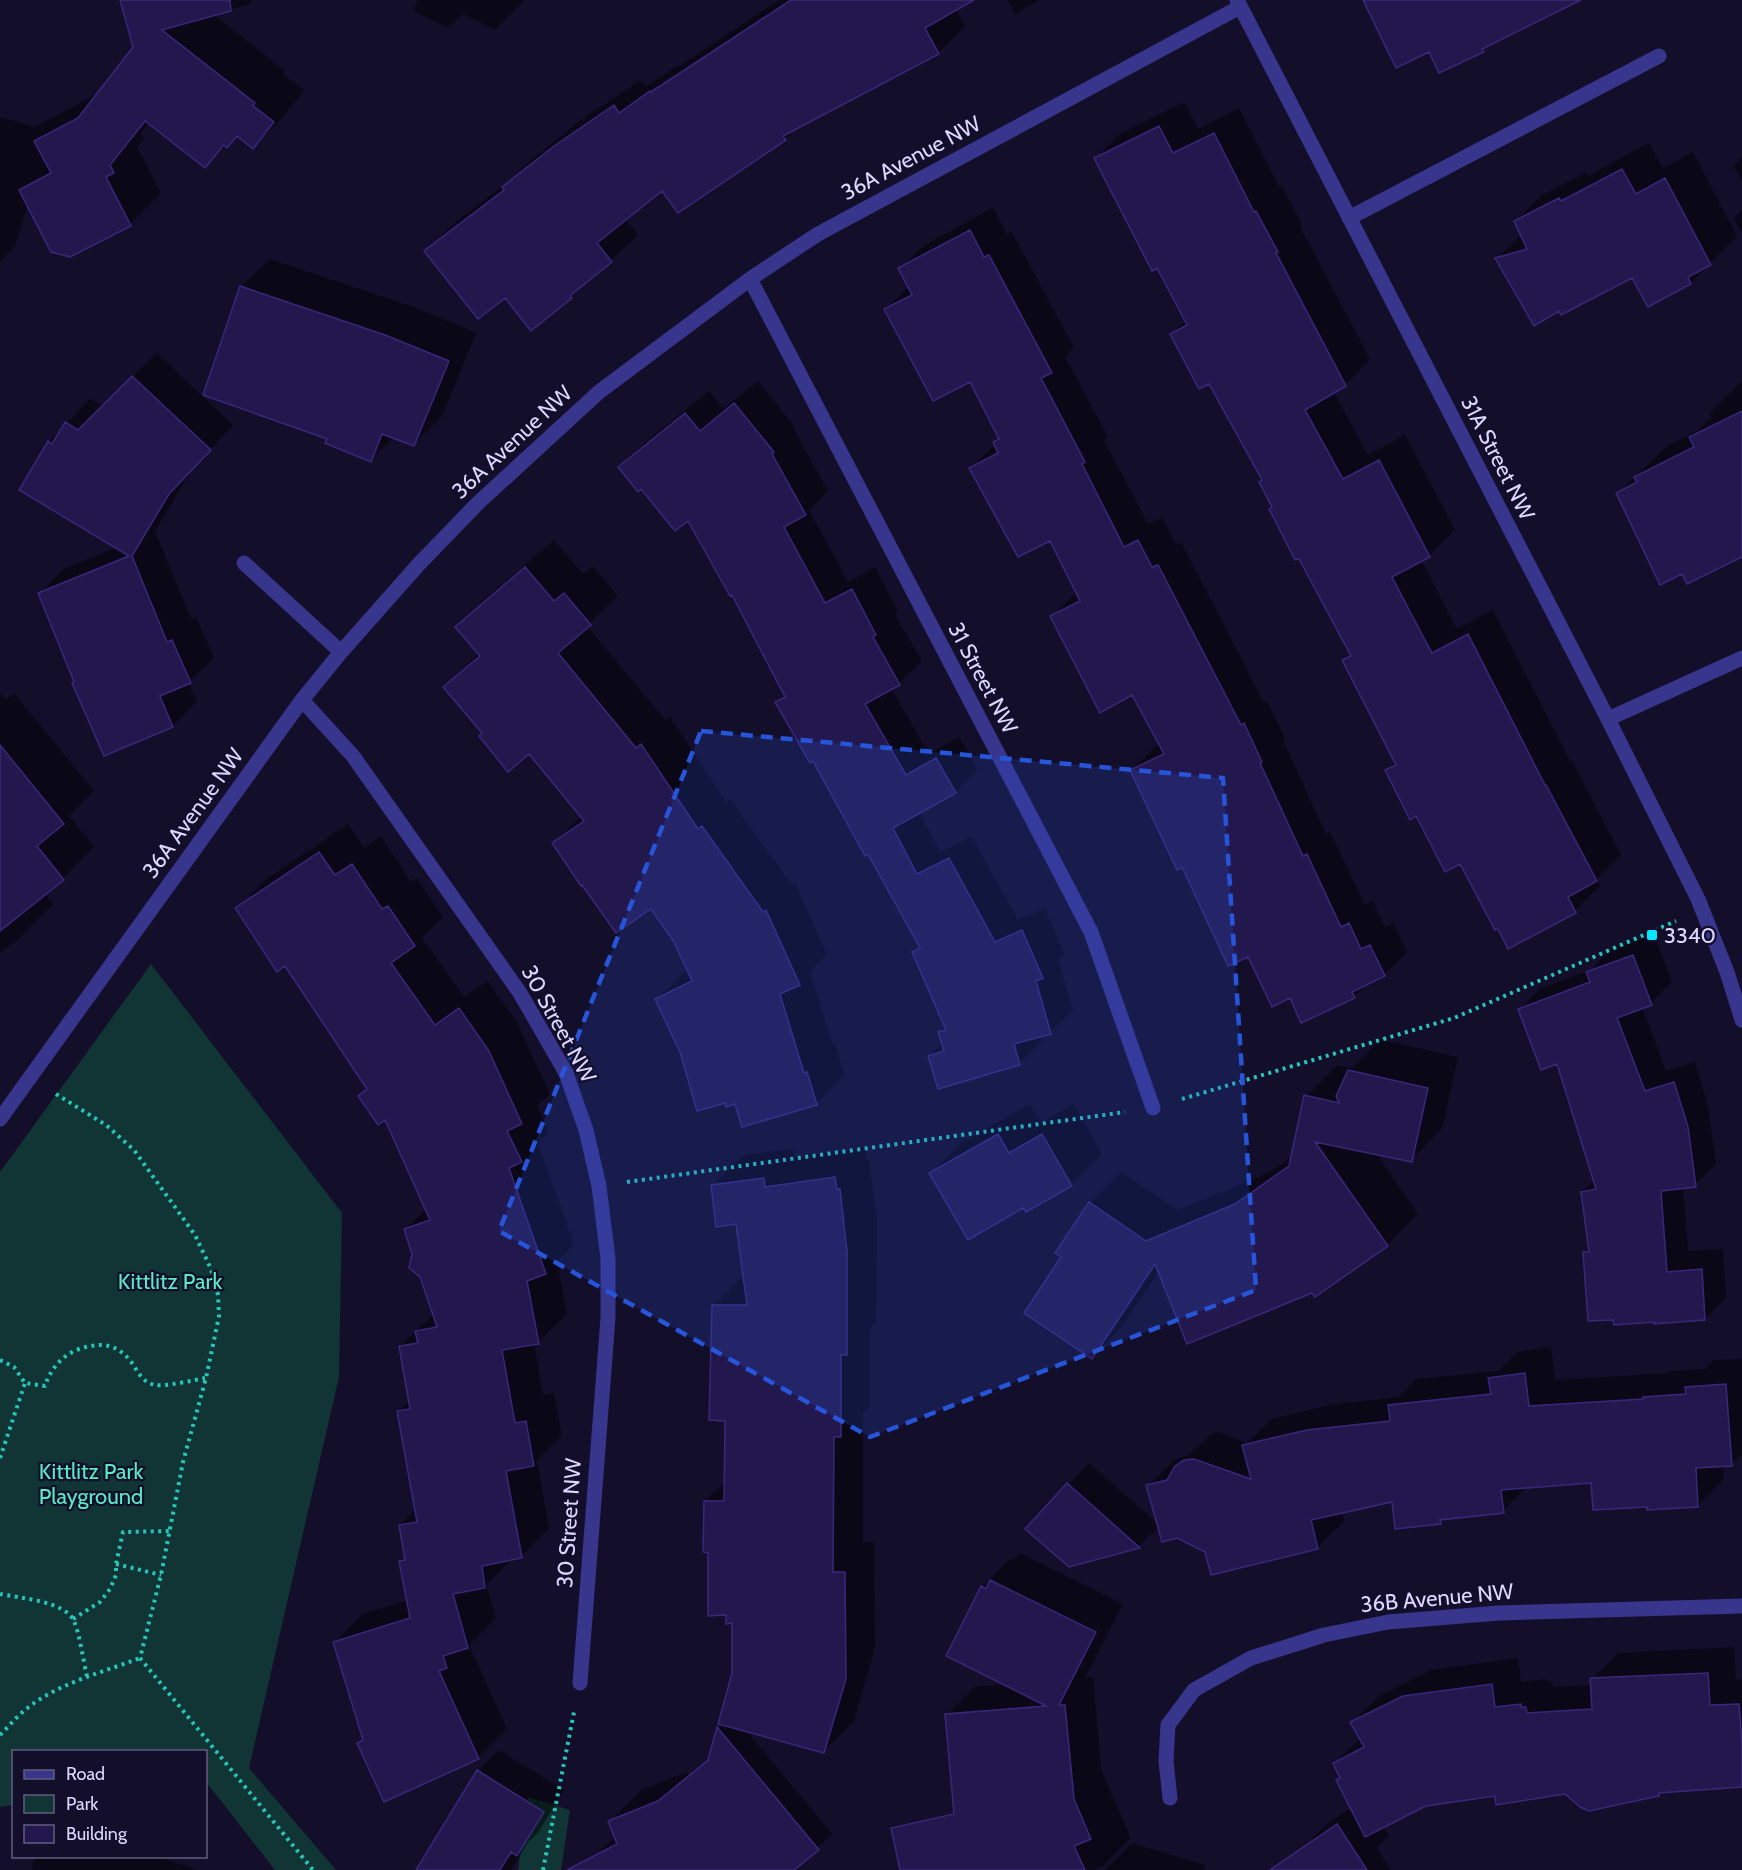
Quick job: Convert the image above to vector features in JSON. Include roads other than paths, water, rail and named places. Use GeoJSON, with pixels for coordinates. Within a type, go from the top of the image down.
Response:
{"type":"FeatureCollection","features":[{"type":"Feature","properties":{"kind":"street","name":"31A Street NW"},"geometry":{"type":"LineString","coordinates":[[1238,4],[1608,719],[1698,899],[1727,972],[1742,1020]]}},
{"type":"Feature","properties":{"kind":"street","name":"36A Avenue NW"},"geometry":{"type":"LineString","coordinates":[[0,1119],[302,700],[419,564],[478,503],[539,446],[599,392],[750,279],[828,229],[1238,4]]}},
{"type":"Feature","properties":{"kind":"street"},"geometry":{"type":"LineString","coordinates":[[1349,218],[1659,56]]}},
{"type":"Feature","properties":{"kind":"street","name":"31 Street NW"},"geometry":{"type":"LineString","coordinates":[[750,279],[1091,932],[1153,1108]]}},
{"type":"Feature","properties":{"kind":"street"},"geometry":{"type":"LineString","coordinates":[[244,562],[341,652]]}},
{"type":"Feature","properties":{"kind":"street"},"geometry":{"type":"LineString","coordinates":[[1608,719],[1742,658]]}},
{"type":"Feature","properties":{"kind":"street","name":"30 Street NW"},"geometry":{"type":"LineString","coordinates":[[302,700],[353,756],[520,993],[566,1073],[586,1130],[599,1186],[608,1259],[608,1317],[580,1683]]}},
{"type":"Feature","properties":{"kind":"street","name":"36B Avenue NW"},"geometry":{"type":"LineString","coordinates":[[1170,1798],[1166,1761],[1168,1725],[1194,1690],[1251,1658],[1324,1635],[1388,1622],[1499,1613],[1742,1606]]}},
{"type":"Feature","properties":{"kind":"place","name":"3340"},"geometry":{"type":"Point","coordinates":[1652,935]}},
{"type":"Feature","properties":{"kind":"park label","name":"Kittlitz Park"},"geometry":{"type":"Point","coordinates":[170,1281]}},
{"type":"Feature","properties":{"kind":"park label","name":"Kittlitz Park Playground"},"geometry":{"type":"Point","coordinates":[91,1484]}}]}
